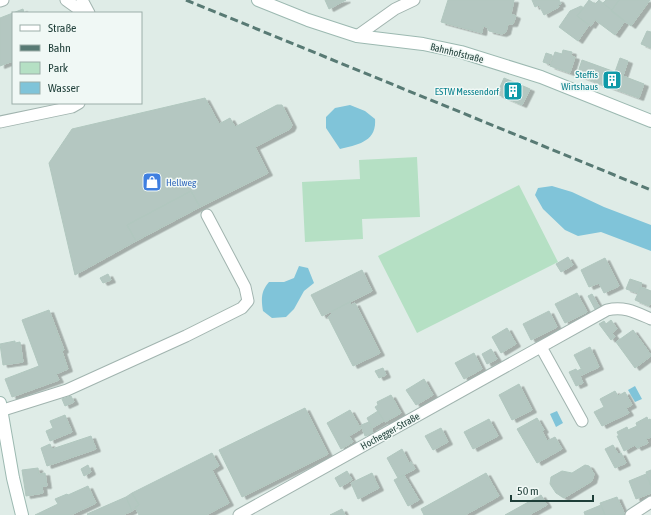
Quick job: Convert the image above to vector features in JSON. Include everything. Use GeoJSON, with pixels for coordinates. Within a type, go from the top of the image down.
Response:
{"type":"FeatureCollection","features":[{"type":"Feature","properties":{"kind":"street"},"geometry":{"type":"LineString","coordinates":[[66,0],[83,12]]}},
{"type":"Feature","properties":{"kind":"street"},"geometry":{"type":"LineString","coordinates":[[82,0],[88,12]]}},
{"type":"Feature","properties":{"kind":"street","name":"Bahnhofstraße"},"geometry":{"type":"LineString","coordinates":[[258,0],[308,20],[357,36],[423,44],[461,52],[541,77],[651,121]]}},
{"type":"Feature","properties":{"kind":"street"},"geometry":{"type":"LineString","coordinates":[[357,36],[395,9],[414,0]]}},
{"type":"Feature","properties":{"kind":"street"},"geometry":{"type":"LineString","coordinates":[[0,122],[76,105]]}},
{"type":"Feature","properties":{"kind":"street"},"geometry":{"type":"LineString","coordinates":[[22,515],[12,478],[0,408],[67,390],[186,336],[242,308],[248,301],[245,287],[207,215]]}},
{"type":"Feature","properties":{"kind":"street","name":"Hochegger-Straße"},"geometry":{"type":"LineString","coordinates":[[239,515],[607,310],[617,308],[633,311],[651,319]]}},
{"type":"Feature","properties":{"kind":"street"},"geometry":{"type":"LineString","coordinates":[[540,346],[582,421]]}},
{"type":"Feature","properties":{"kind":"street"},"geometry":{"type":"LineString","coordinates":[[631,515],[651,502]]}},
{"type":"Feature","properties":{"kind":"green space"},"geometry":{"type":"Polygon","coordinates":[[[417,157],[420,217],[362,219],[363,239],[305,242],[302,182],[360,179],[359,160],[417,157]]]}},
{"type":"Feature","properties":{"kind":"green space"},"geometry":{"type":"Polygon","coordinates":[[[519,185],[558,262],[417,333],[378,256],[519,185]]]}},
{"type":"Feature","properties":{"kind":"water"},"geometry":{"type":"Polygon","coordinates":[[[350,105],[365,111],[375,119],[375,127],[373,133],[365,141],[340,149],[326,128],[326,117],[335,108],[350,105]]]}},
{"type":"Feature","properties":{"kind":"water"},"geometry":{"type":"Polygon","coordinates":[[[552,186],[572,192],[604,207],[651,225],[651,251],[601,232],[578,236],[565,230],[543,209],[535,195],[538,188],[552,186]]]}},
{"type":"Feature","properties":{"kind":"water"},"geometry":{"type":"Polygon","coordinates":[[[299,266],[308,268],[314,283],[304,291],[294,309],[286,317],[272,318],[263,311],[262,299],[264,289],[269,282],[284,282],[294,278],[299,266]]]}},
{"type":"Feature","properties":{"kind":"water"},"geometry":{"type":"Polygon","coordinates":[[[635,386],[642,399],[635,402],[628,390],[635,386]]]}},
{"type":"Feature","properties":{"kind":"water"},"geometry":{"type":"Polygon","coordinates":[[[557,411],[563,423],[556,427],[550,414],[557,411]]]}},
{"type":"Feature","properties":{"kind":"building"},"geometry":{"type":"Polygon","coordinates":[[[325,0],[346,0],[329,9],[325,0]]]}},
{"type":"Feature","properties":{"kind":"building"},"geometry":{"type":"Polygon","coordinates":[[[448,0],[514,0],[511,14],[516,16],[513,24],[508,24],[506,32],[502,34],[489,31],[487,27],[483,26],[482,33],[441,22],[448,0]]]}},
{"type":"Feature","properties":{"kind":"building"},"geometry":{"type":"Polygon","coordinates":[[[532,0],[559,0],[561,4],[558,5],[559,7],[544,15],[539,5],[535,7],[532,0]]]}},
{"type":"Feature","properties":{"kind":"building"},"geometry":{"type":"Polygon","coordinates":[[[589,0],[595,4],[599,0],[625,21],[615,35],[595,20],[591,26],[577,16],[589,0]]]}},
{"type":"Feature","properties":{"kind":"building"},"geometry":{"type":"Polygon","coordinates":[[[606,0],[619,0],[612,10],[603,3],[606,0]]]}},
{"type":"Feature","properties":{"kind":"building"},"geometry":{"type":"Polygon","coordinates":[[[619,0],[650,0],[631,26],[611,11],[619,0]]]}},
{"type":"Feature","properties":{"kind":"building"},"geometry":{"type":"Polygon","coordinates":[[[581,6],[584,8],[577,16],[589,25],[578,41],[559,27],[570,11],[581,6]]]}},
{"type":"Feature","properties":{"kind":"building"},"geometry":{"type":"Polygon","coordinates":[[[23,9],[24,12],[15,12],[23,9]]]}},
{"type":"Feature","properties":{"kind":"building"},"geometry":{"type":"Polygon","coordinates":[[[12,13],[12,61],[0,66],[0,18],[12,13]]]}},
{"type":"Feature","properties":{"kind":"building"},"geometry":{"type":"Polygon","coordinates":[[[647,31],[651,32],[651,48],[641,44],[647,31]]]}},
{"type":"Feature","properties":{"kind":"building"},"geometry":{"type":"Polygon","coordinates":[[[563,50],[572,52],[571,56],[575,57],[570,73],[550,66],[555,52],[562,54],[563,50]]]}},
{"type":"Feature","properties":{"kind":"building"},"geometry":{"type":"Polygon","coordinates":[[[546,53],[552,55],[549,64],[543,62],[546,53]]]}},
{"type":"Feature","properties":{"kind":"building","name":"Steffis Wirtshaus"},"geometry":{"type":"Polygon","coordinates":[[[620,58],[628,61],[623,76],[644,84],[639,98],[577,75],[582,60],[615,72],[620,58]]]}},
{"type":"Feature","properties":{"kind":"building","name":"ESTW Messendorf"},"geometry":{"type":"Polygon","coordinates":[[[504,78],[530,89],[522,105],[497,94],[504,78]]]}},
{"type":"Feature","properties":{"kind":"building","name":"Hellweg"},"geometry":{"type":"Polygon","coordinates":[[[205,98],[219,124],[230,118],[235,127],[277,105],[282,105],[292,125],[290,129],[255,147],[268,173],[200,207],[191,191],[127,225],[136,241],[75,275],[49,163],[72,129],[205,98]]]}},
{"type":"Feature","properties":{"kind":"building"},"geometry":{"type":"Polygon","coordinates":[[[191,191],[200,207],[136,241],[127,225],[191,191]]]}},
{"type":"Feature","properties":{"kind":"building"},"geometry":{"type":"Polygon","coordinates":[[[568,257],[573,265],[561,272],[556,264],[568,257]]]}},
{"type":"Feature","properties":{"kind":"building"},"geometry":{"type":"Polygon","coordinates":[[[605,258],[619,286],[604,293],[599,283],[589,287],[581,270],[605,258]]]}},
{"type":"Feature","properties":{"kind":"building"},"geometry":{"type":"Polygon","coordinates":[[[362,270],[372,291],[322,316],[311,295],[362,270]]]}},
{"type":"Feature","properties":{"kind":"building"},"geometry":{"type":"Polygon","coordinates":[[[108,274],[111,280],[103,283],[100,278],[108,274]]]}},
{"type":"Feature","properties":{"kind":"building"},"geometry":{"type":"Polygon","coordinates":[[[630,279],[642,283],[638,293],[626,289],[630,279]]]}},
{"type":"Feature","properties":{"kind":"building"},"geometry":{"type":"Polygon","coordinates":[[[641,287],[651,291],[651,302],[649,306],[635,300],[641,287]]]}},
{"type":"Feature","properties":{"kind":"building"},"geometry":{"type":"Polygon","coordinates":[[[577,293],[587,312],[565,323],[555,304],[577,293]]]}},
{"type":"Feature","properties":{"kind":"building"},"geometry":{"type":"Polygon","coordinates":[[[592,294],[600,308],[596,311],[588,296],[592,294]]]}},
{"type":"Feature","properties":{"kind":"building"},"geometry":{"type":"Polygon","coordinates":[[[350,302],[351,305],[355,303],[380,353],[353,366],[328,317],[332,314],[331,312],[350,302]]]}},
{"type":"Feature","properties":{"kind":"building"},"geometry":{"type":"Polygon","coordinates":[[[49,310],[64,350],[62,351],[68,369],[56,374],[59,380],[12,397],[5,379],[39,366],[22,320],[49,310]]]}},
{"type":"Feature","properties":{"kind":"building"},"geometry":{"type":"Polygon","coordinates":[[[549,311],[557,327],[531,340],[523,324],[549,311]]]}},
{"type":"Feature","properties":{"kind":"building"},"geometry":{"type":"Polygon","coordinates":[[[611,320],[617,329],[612,333],[615,337],[611,340],[599,324],[604,321],[606,324],[611,320]]]}},
{"type":"Feature","properties":{"kind":"building"},"geometry":{"type":"Polygon","coordinates":[[[507,328],[516,344],[501,353],[492,337],[507,328]]]}},
{"type":"Feature","properties":{"kind":"building"},"geometry":{"type":"Polygon","coordinates":[[[633,330],[651,355],[635,368],[616,342],[633,330]]]}},
{"type":"Feature","properties":{"kind":"building"},"geometry":{"type":"Polygon","coordinates":[[[15,341],[15,343],[20,342],[23,362],[3,365],[0,344],[15,341]]]}},
{"type":"Feature","properties":{"kind":"building"},"geometry":{"type":"Polygon","coordinates":[[[590,347],[599,367],[584,374],[574,355],[590,347]]]}},
{"type":"Feature","properties":{"kind":"building"},"geometry":{"type":"Polygon","coordinates":[[[491,349],[497,359],[487,364],[482,354],[491,349]]]}},
{"type":"Feature","properties":{"kind":"building"},"geometry":{"type":"Polygon","coordinates":[[[474,353],[482,369],[464,379],[455,363],[474,353]]]}},
{"type":"Feature","properties":{"kind":"building"},"geometry":{"type":"Polygon","coordinates":[[[383,368],[386,375],[379,378],[375,371],[383,368]]]}},
{"type":"Feature","properties":{"kind":"building"},"geometry":{"type":"Polygon","coordinates":[[[576,369],[577,371],[581,369],[584,374],[580,376],[583,383],[576,386],[569,372],[576,369]]]}},
{"type":"Feature","properties":{"kind":"building"},"geometry":{"type":"Polygon","coordinates":[[[424,379],[433,395],[416,405],[406,390],[424,379]]]}},
{"type":"Feature","properties":{"kind":"building"},"geometry":{"type":"Polygon","coordinates":[[[519,384],[532,410],[512,420],[499,395],[519,384]]]}},
{"type":"Feature","properties":{"kind":"building"},"geometry":{"type":"Polygon","coordinates":[[[615,391],[618,396],[625,392],[632,405],[626,408],[629,413],[602,426],[594,412],[604,407],[600,399],[615,391]]]}},
{"type":"Feature","properties":{"kind":"building"},"geometry":{"type":"Polygon","coordinates":[[[391,395],[401,413],[385,422],[375,407],[378,405],[377,402],[391,395]]]}},
{"type":"Feature","properties":{"kind":"building"},"geometry":{"type":"Polygon","coordinates":[[[71,396],[74,402],[65,406],[62,399],[71,396]]]}},
{"type":"Feature","properties":{"kind":"building"},"geometry":{"type":"Polygon","coordinates":[[[305,408],[328,454],[242,497],[219,450],[305,408]]]}},
{"type":"Feature","properties":{"kind":"building"},"geometry":{"type":"Polygon","coordinates":[[[350,410],[361,429],[349,436],[353,442],[341,449],[327,423],[350,410]]]}},
{"type":"Feature","properties":{"kind":"building"},"geometry":{"type":"Polygon","coordinates":[[[378,411],[384,421],[372,428],[367,418],[378,411]]]}},
{"type":"Feature","properties":{"kind":"building"},"geometry":{"type":"Polygon","coordinates":[[[65,415],[72,432],[50,441],[46,431],[53,428],[50,421],[65,415]]]}},
{"type":"Feature","properties":{"kind":"building"},"geometry":{"type":"Polygon","coordinates":[[[647,417],[648,420],[650,419],[651,421],[651,437],[646,439],[648,443],[637,448],[635,445],[624,451],[617,436],[619,436],[617,432],[627,427],[628,430],[637,426],[636,423],[647,417]]]}},
{"type":"Feature","properties":{"kind":"building"},"geometry":{"type":"Polygon","coordinates":[[[537,418],[544,430],[542,431],[547,441],[555,437],[562,449],[537,463],[517,429],[537,418]]]}},
{"type":"Feature","properties":{"kind":"building"},"geometry":{"type":"Polygon","coordinates":[[[489,419],[498,436],[473,449],[464,432],[489,419]]]}},
{"type":"Feature","properties":{"kind":"building"},"geometry":{"type":"Polygon","coordinates":[[[369,422],[373,433],[365,436],[361,425],[369,422]]]}},
{"type":"Feature","properties":{"kind":"building"},"geometry":{"type":"Polygon","coordinates":[[[441,428],[448,442],[433,450],[425,436],[441,428]]]}},
{"type":"Feature","properties":{"kind":"building"},"geometry":{"type":"Polygon","coordinates":[[[91,436],[96,449],[47,466],[41,448],[50,444],[52,449],[91,436]]]}},
{"type":"Feature","properties":{"kind":"building"},"geometry":{"type":"Polygon","coordinates":[[[613,445],[618,454],[621,453],[626,463],[615,468],[605,449],[613,445]]]}},
{"type":"Feature","properties":{"kind":"building"},"geometry":{"type":"Polygon","coordinates":[[[402,449],[409,463],[411,462],[415,469],[398,478],[387,458],[402,449]]]}},
{"type":"Feature","properties":{"kind":"building"},"geometry":{"type":"Polygon","coordinates":[[[212,453],[219,466],[212,470],[229,503],[206,515],[139,515],[135,507],[139,505],[132,493],[212,453]]]}},
{"type":"Feature","properties":{"kind":"building"},"geometry":{"type":"Polygon","coordinates":[[[88,465],[91,472],[84,476],[81,469],[88,465]]]}},
{"type":"Feature","properties":{"kind":"building"},"geometry":{"type":"Polygon","coordinates":[[[585,465],[589,466],[594,474],[592,481],[564,498],[556,493],[550,484],[551,477],[562,471],[572,473],[585,465]]]}},
{"type":"Feature","properties":{"kind":"building"},"geometry":{"type":"Polygon","coordinates":[[[38,468],[39,474],[45,473],[47,486],[42,486],[43,493],[26,496],[22,470],[38,468]]]}},
{"type":"Feature","properties":{"kind":"building"},"geometry":{"type":"Polygon","coordinates":[[[651,470],[651,486],[646,472],[651,470]]]}},
{"type":"Feature","properties":{"kind":"building"},"geometry":{"type":"Polygon","coordinates":[[[347,471],[352,480],[340,487],[335,478],[347,471]]]}},
{"type":"Feature","properties":{"kind":"building"},"geometry":{"type":"Polygon","coordinates":[[[372,473],[379,488],[358,499],[351,483],[372,473]]]}},
{"type":"Feature","properties":{"kind":"building"},"geometry":{"type":"Polygon","coordinates":[[[486,473],[499,496],[465,515],[424,515],[421,509],[486,473]]]}},
{"type":"Feature","properties":{"kind":"building"},"geometry":{"type":"Polygon","coordinates":[[[646,474],[651,486],[651,493],[636,499],[629,481],[646,474]]]}},
{"type":"Feature","properties":{"kind":"building"},"geometry":{"type":"Polygon","coordinates":[[[404,475],[419,500],[408,506],[394,480],[404,475]]]}},
{"type":"Feature","properties":{"kind":"building"},"geometry":{"type":"Polygon","coordinates":[[[88,486],[96,503],[71,515],[35,515],[58,504],[55,499],[88,486]]]}},
{"type":"Feature","properties":{"kind":"building"},"geometry":{"type":"Polygon","coordinates":[[[132,493],[139,505],[132,511],[126,497],[132,493]]]}},
{"type":"Feature","properties":{"kind":"building"},"geometry":{"type":"Polygon","coordinates":[[[541,495],[547,505],[529,515],[505,515],[541,495]]]}},
{"type":"Feature","properties":{"kind":"building"},"geometry":{"type":"Polygon","coordinates":[[[126,497],[132,511],[123,515],[87,514],[126,497]]]}},
{"type":"Feature","properties":{"kind":"building"},"geometry":{"type":"Polygon","coordinates":[[[617,497],[625,515],[605,515],[600,503],[617,497]]]}},
{"type":"Feature","properties":{"kind":"building"},"geometry":{"type":"Polygon","coordinates":[[[601,505],[605,515],[585,515],[584,512],[601,505]]]}},
{"type":"Feature","properties":{"kind":"building"},"geometry":{"type":"Polygon","coordinates":[[[342,509],[345,515],[330,515],[342,509]]]}},
{"type":"Feature","properties":{"kind":"railway"},"geometry":{"type":"LineString","coordinates":[[186,0],[651,190]]}},
{"type":"Feature","properties":{"kind":"place","name":"Steffis Wirtshaus"},"geometry":{"type":"Point","coordinates":[612,80]}},
{"type":"Feature","properties":{"kind":"place","name":"ESTW Messendorf"},"geometry":{"type":"Point","coordinates":[513,91]}},
{"type":"Feature","properties":{"kind":"place","name":"Hellweg"},"geometry":{"type":"Point","coordinates":[152,182]}}]}
